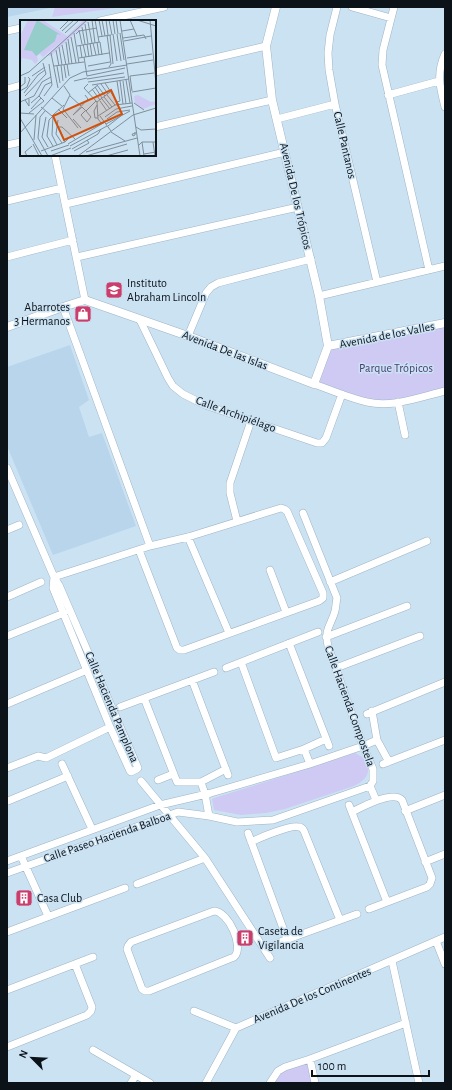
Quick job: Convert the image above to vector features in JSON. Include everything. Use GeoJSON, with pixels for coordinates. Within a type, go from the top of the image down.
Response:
{"type":"FeatureCollection","features":[{"type":"Feature","properties":{"kind":"street"},"geometry":{"type":"LineString","coordinates":[[105,20],[164,7]]}},
{"type":"Feature","properties":{"kind":"street","name":"Avenida De los Trópicos"},"geometry":{"type":"LineString","coordinates":[[276,7],[266,46],[272,100],[319,296],[328,346]]}},
{"type":"Feature","properties":{"kind":"street","name":"Calle Pantanos"},"geometry":{"type":"LineString","coordinates":[[337,7],[330,35],[328,53],[329,70],[335,104],[377,282]]}},
{"type":"Feature","properties":{"kind":"street"},"geometry":{"type":"LineString","coordinates":[[352,7],[391,18]]}},
{"type":"Feature","properties":{"kind":"street"},"geometry":{"type":"LineString","coordinates":[[394,7],[383,50],[382,65],[429,270]]}},
{"type":"Feature","properties":{"kind":"street"},"geometry":{"type":"LineString","coordinates":[[7,31],[20,28]]}},
{"type":"Feature","properties":{"kind":"street"},"geometry":{"type":"LineString","coordinates":[[156,72],[266,46]]}},
{"type":"Feature","properties":{"kind":"street"},"geometry":{"type":"LineString","coordinates":[[445,54],[441,62],[439,81],[445,107]]}},
{"type":"Feature","properties":{"kind":"street"},"geometry":{"type":"LineString","coordinates":[[388,94],[439,81]]}},
{"type":"Feature","properties":{"kind":"street"},"geometry":{"type":"LineString","coordinates":[[7,89],[20,85]]}},
{"type":"Feature","properties":{"kind":"street"},"geometry":{"type":"LineString","coordinates":[[156,127],[272,100]]}},
{"type":"Feature","properties":{"kind":"street"},"geometry":{"type":"LineString","coordinates":[[277,119],[335,104]]}},
{"type":"Feature","properties":{"kind":"street"},"geometry":{"type":"LineString","coordinates":[[7,145],[20,142]]}},
{"type":"Feature","properties":{"kind":"street"},"geometry":{"type":"LineString","coordinates":[[66,204],[285,152]]}},
{"type":"Feature","properties":{"kind":"street"},"geometry":{"type":"LineString","coordinates":[[7,327],[63,306],[86,300],[55,156]]}},
{"type":"Feature","properties":{"kind":"street"},"geometry":{"type":"LineString","coordinates":[[7,201],[62,188]]}},
{"type":"Feature","properties":{"kind":"street"},"geometry":{"type":"LineString","coordinates":[[77,257],[298,207]]}},
{"type":"Feature","properties":{"kind":"street"},"geometry":{"type":"LineString","coordinates":[[7,257],[73,240]]}},
{"type":"Feature","properties":{"kind":"street"},"geometry":{"type":"LineString","coordinates":[[188,336],[206,293],[211,287],[218,283],[310,259]]}},
{"type":"Feature","properties":{"kind":"street"},"geometry":{"type":"LineString","coordinates":[[319,296],[445,266]]}},
{"type":"Feature","properties":{"kind":"street","name":"Avenida De las Islas"},"geometry":{"type":"LineString","coordinates":[[86,300],[367,402],[398,402],[445,391]]}},
{"type":"Feature","properties":{"kind":"street"},"geometry":{"type":"LineString","coordinates":[[63,306],[150,546]]}},
{"type":"Feature","properties":{"kind":"street","name":"Calle Archipiélago"},"geometry":{"type":"LineString","coordinates":[[140,320],[173,386],[183,394],[205,405],[317,443],[322,443],[326,438],[342,394]]}},
{"type":"Feature","properties":{"kind":"street","name":"Avenida de los Valles"},"geometry":{"type":"LineString","coordinates":[[328,346],[445,324]]}},
{"type":"Feature","properties":{"kind":"street"},"geometry":{"type":"LineString","coordinates":[[314,384],[328,346]]}},
{"type":"Feature","properties":{"kind":"street"},"geometry":{"type":"LineString","coordinates":[[398,402],[405,435]]}},
{"type":"Feature","properties":{"kind":"street"},"geometry":{"type":"LineString","coordinates":[[237,521],[230,493],[230,484],[251,421]]}},
{"type":"Feature","properties":{"kind":"street","name":"Calle Hacienda Pamplona"},"geometry":{"type":"LineString","coordinates":[[7,468],[138,768],[131,772],[110,727],[53,588],[54,578]]}},
{"type":"Feature","properties":{"kind":"street"},"geometry":{"type":"LineString","coordinates":[[54,578],[150,546],[188,537],[281,508],[287,512],[323,593],[323,598],[184,650],[180,650],[177,648],[139,550]]}},
{"type":"Feature","properties":{"kind":"street","name":"Calle Hacienda Compostela"},"geometry":{"type":"LineString","coordinates":[[303,512],[337,598],[335,610],[327,629],[326,637],[363,746],[373,769],[373,781],[370,786]]}},
{"type":"Feature","properties":{"kind":"street"},"geometry":{"type":"LineString","coordinates":[[7,530],[19,525]]}},
{"type":"Feature","properties":{"kind":"street"},"geometry":{"type":"LineString","coordinates":[[188,537],[229,633]]}},
{"type":"Feature","properties":{"kind":"street"},"geometry":{"type":"LineString","coordinates":[[330,582],[427,541]]}},
{"type":"Feature","properties":{"kind":"street"},"geometry":{"type":"LineString","coordinates":[[270,570],[286,612]]}},
{"type":"Feature","properties":{"kind":"street"},"geometry":{"type":"LineString","coordinates":[[7,596],[41,582]]}},
{"type":"Feature","properties":{"kind":"street"},"geometry":{"type":"LineString","coordinates":[[326,637],[407,606]]}},
{"type":"Feature","properties":{"kind":"street"},"geometry":{"type":"LineString","coordinates":[[7,636],[64,613]]}},
{"type":"Feature","properties":{"kind":"street"},"geometry":{"type":"LineString","coordinates":[[226,668],[318,632]]}},
{"type":"Feature","properties":{"kind":"street"},"geometry":{"type":"LineString","coordinates":[[336,668],[420,636]]}},
{"type":"Feature","properties":{"kind":"street"},"geometry":{"type":"LineString","coordinates":[[241,662],[276,758],[328,743],[289,643]]}},
{"type":"Feature","properties":{"kind":"street"},"geometry":{"type":"LineString","coordinates":[[7,704],[87,670]]}},
{"type":"Feature","properties":{"kind":"street"},"geometry":{"type":"LineString","coordinates":[[120,707],[214,672]]}},
{"type":"Feature","properties":{"kind":"street"},"geometry":{"type":"LineString","coordinates":[[144,698],[175,781],[178,783],[201,782],[227,772],[192,680]]}},
{"type":"Feature","properties":{"kind":"street"},"geometry":{"type":"LineString","coordinates":[[445,682],[369,713],[386,763],[445,740]]}},
{"type":"Feature","properties":{"kind":"street"},"geometry":{"type":"LineString","coordinates":[[7,768],[38,756],[46,758],[110,727]]}},
{"type":"Feature","properties":{"kind":"street","name":"Calle Paseo Hacienda Balboa"},"geometry":{"type":"LineString","coordinates":[[7,861],[160,805],[205,794],[310,764],[377,740]]}},
{"type":"Feature","properties":{"kind":"street"},"geometry":{"type":"LineString","coordinates":[[304,749],[310,764]]}},
{"type":"Feature","properties":{"kind":"street"},"geometry":{"type":"LineString","coordinates":[[62,764],[92,829]]}},
{"type":"Feature","properties":{"kind":"street"},"geometry":{"type":"LineString","coordinates":[[158,780],[173,774]]}},
{"type":"Feature","properties":{"kind":"street"},"geometry":{"type":"LineString","coordinates":[[8,801],[68,776]]}},
{"type":"Feature","properties":{"kind":"street"},"geometry":{"type":"LineString","coordinates":[[141,781],[205,858],[248,927],[270,958]]}},
{"type":"Feature","properties":{"kind":"street"},"geometry":{"type":"LineString","coordinates":[[201,782],[209,816]]}},
{"type":"Feature","properties":{"kind":"street"},"geometry":{"type":"LineString","coordinates":[[370,786],[376,800]]}},
{"type":"Feature","properties":{"kind":"street","name":"Calle Paseo Hacienda Balboa"},"geometry":{"type":"LineString","coordinates":[[7,873],[178,812],[209,816],[237,822],[273,820],[370,786]]}},
{"type":"Feature","properties":{"kind":"street"},"geometry":{"type":"LineString","coordinates":[[406,811],[445,795]]}},
{"type":"Feature","properties":{"kind":"street"},"geometry":{"type":"LineString","coordinates":[[370,909],[427,887],[432,878],[402,800],[396,796],[376,800],[351,809],[387,902]]}},
{"type":"Feature","properties":{"kind":"street"},"geometry":{"type":"LineString","coordinates":[[273,820],[278,831]]}},
{"type":"Feature","properties":{"kind":"street"},"geometry":{"type":"LineString","coordinates":[[251,842],[278,831],[295,826],[300,827],[304,831],[340,920]]}},
{"type":"Feature","properties":{"kind":"street"},"geometry":{"type":"LineString","coordinates":[[248,833],[284,941],[357,914]]}},
{"type":"Feature","properties":{"kind":"street"},"geometry":{"type":"LineString","coordinates":[[425,862],[445,854]]}},
{"type":"Feature","properties":{"kind":"street"},"geometry":{"type":"LineString","coordinates":[[22,856],[48,916]]}},
{"type":"Feature","properties":{"kind":"street"},"geometry":{"type":"LineString","coordinates":[[137,884],[205,858]]}},
{"type":"Feature","properties":{"kind":"street"},"geometry":{"type":"LineString","coordinates":[[7,932],[125,888]]}},
{"type":"Feature","properties":{"kind":"street"},"geometry":{"type":"LineString","coordinates":[[214,911],[218,911],[222,914],[234,932],[238,950],[234,957],[149,991],[142,989],[127,949],[130,942],[214,911]]}},
{"type":"Feature","properties":{"kind":"street"},"geometry":{"type":"LineString","coordinates":[[234,932],[248,927]]}},
{"type":"Feature","properties":{"kind":"street","name":"Avenida De los Continentes"},"geometry":{"type":"LineString","coordinates":[[236,1028],[445,937]]}},
{"type":"Feature","properties":{"kind":"street"},"geometry":{"type":"LineString","coordinates":[[436,941],[445,964]]}},
{"type":"Feature","properties":{"kind":"street"},"geometry":{"type":"LineString","coordinates":[[7,990],[93,957]]}},
{"type":"Feature","properties":{"kind":"street"},"geometry":{"type":"LineString","coordinates":[[392,961],[419,1083]]}},
{"type":"Feature","properties":{"kind":"street"},"geometry":{"type":"LineString","coordinates":[[7,1047],[87,1015],[91,1011],[92,1007],[75,964]]}},
{"type":"Feature","properties":{"kind":"street"},"geometry":{"type":"LineString","coordinates":[[194,1011],[236,1028],[206,1083]]}},
{"type":"Feature","properties":{"kind":"street"},"geometry":{"type":"LineString","coordinates":[[270,1083],[278,1071],[285,1067],[406,1023]]}},
{"type":"Feature","properties":{"kind":"street"},"geometry":{"type":"LineString","coordinates":[[93,1050],[150,1083]]}},
{"type":"Feature","properties":{"kind":"street"},"geometry":{"type":"LineString","coordinates":[[310,1059],[315,1083]]}},
{"type":"Feature","properties":{"kind":"street"},"geometry":{"type":"LineString","coordinates":[[132,1083],[136,1075]]}},
{"type":"Feature","properties":{"kind":"shaded area"},"geometry":{"type":"Polygon","coordinates":[[[7,7],[51,7],[7,17],[7,7]]]}},
{"type":"Feature","properties":{"kind":"shaded area"},"geometry":{"type":"Polygon","coordinates":[[[70,345],[89,400],[79,407],[89,437],[102,433],[136,526],[53,555],[7,446],[7,367],[70,345]]]}},
{"type":"Feature","properties":{"kind":"green space"},"geometry":{"type":"Polygon","coordinates":[[[55,7],[122,7],[52,17],[55,7]]]}},
{"type":"Feature","properties":{"kind":"green space","name":"Parque Trópicos"},"geometry":{"type":"Polygon","coordinates":[[[445,324],[445,390],[398,402],[366,401],[316,384],[330,347],[445,324]]]}},
{"type":"Feature","properties":{"kind":"green space"},"geometry":{"type":"Polygon","coordinates":[[[355,753],[366,759],[368,772],[367,776],[362,781],[354,786],[285,809],[266,813],[241,815],[214,810],[212,799],[355,753]]]}},
{"type":"Feature","properties":{"kind":"green space"},"geometry":{"type":"Polygon","coordinates":[[[309,1061],[313,1083],[274,1083],[279,1073],[309,1061]]]}},
{"type":"Feature","properties":{"kind":"place","name":"Instituto Abraham Lincoln"},"geometry":{"type":"Point","coordinates":[114,290]}},
{"type":"Feature","properties":{"kind":"place","name":"Abarrotes 3 Hermanos"},"geometry":{"type":"Point","coordinates":[83,314]}},
{"type":"Feature","properties":{"kind":"place","name":"Casa Club"},"geometry":{"type":"Point","coordinates":[24,898]}},
{"type":"Feature","properties":{"kind":"place","name":"Caseta de Vigilancia"},"geometry":{"type":"Point","coordinates":[245,938]}}]}
